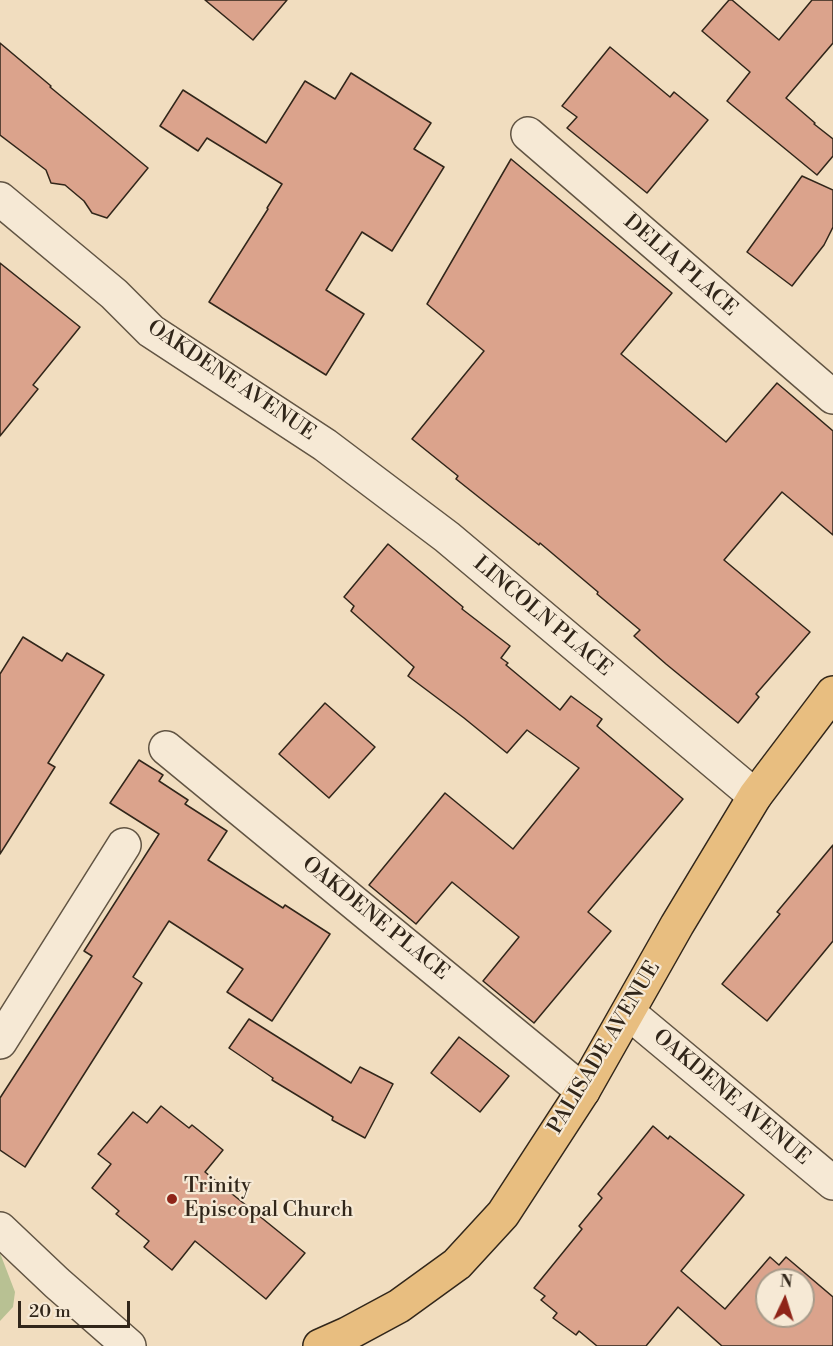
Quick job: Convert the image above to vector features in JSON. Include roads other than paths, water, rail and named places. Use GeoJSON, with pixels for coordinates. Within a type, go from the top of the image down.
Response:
{"type":"FeatureCollection","features":[{"type":"Feature","properties":{"kind":"main road","name":"PALISADE AVENUE"},"geometry":{"type":"LineString","coordinates":[[320,1346],[399,1306],[457,1264],[503,1214],[583,1091],[754,796],[833,693]]}},
{"type":"Feature","properties":{"kind":"street","name":"DELIA PLACE"},"geometry":{"type":"LineString","coordinates":[[528,135],[833,397]]}},
{"type":"Feature","properties":{"kind":"street","name":"OAKDENE AVENUE"},"geometry":{"type":"LineString","coordinates":[[0,199],[114,294],[151,331],[325,445]]}},
{"type":"Feature","properties":{"kind":"street","name":"LINCOLN PLACE"},"geometry":{"type":"LineString","coordinates":[[325,445],[447,537],[754,796]]}},
{"type":"Feature","properties":{"kind":"street","name":"OAKDENE PLACE"},"geometry":{"type":"LineString","coordinates":[[166,748],[583,1091]]}},
{"type":"Feature","properties":{"kind":"street"},"geometry":{"type":"LineString","coordinates":[[0,1042],[124,845]]}},
{"type":"Feature","properties":{"kind":"street","name":"OAKDENE AVENUE"},"geometry":{"type":"LineString","coordinates":[[628,1013],[833,1183]]}},
{"type":"Feature","properties":{"kind":"street"},"geometry":{"type":"LineString","coordinates":[[0,1229],[129,1346]]}},
{"type":"Feature","properties":{"kind":"place","name":"Trinity Episcopal Church"},"geometry":{"type":"Point","coordinates":[172,1199]}}]}
